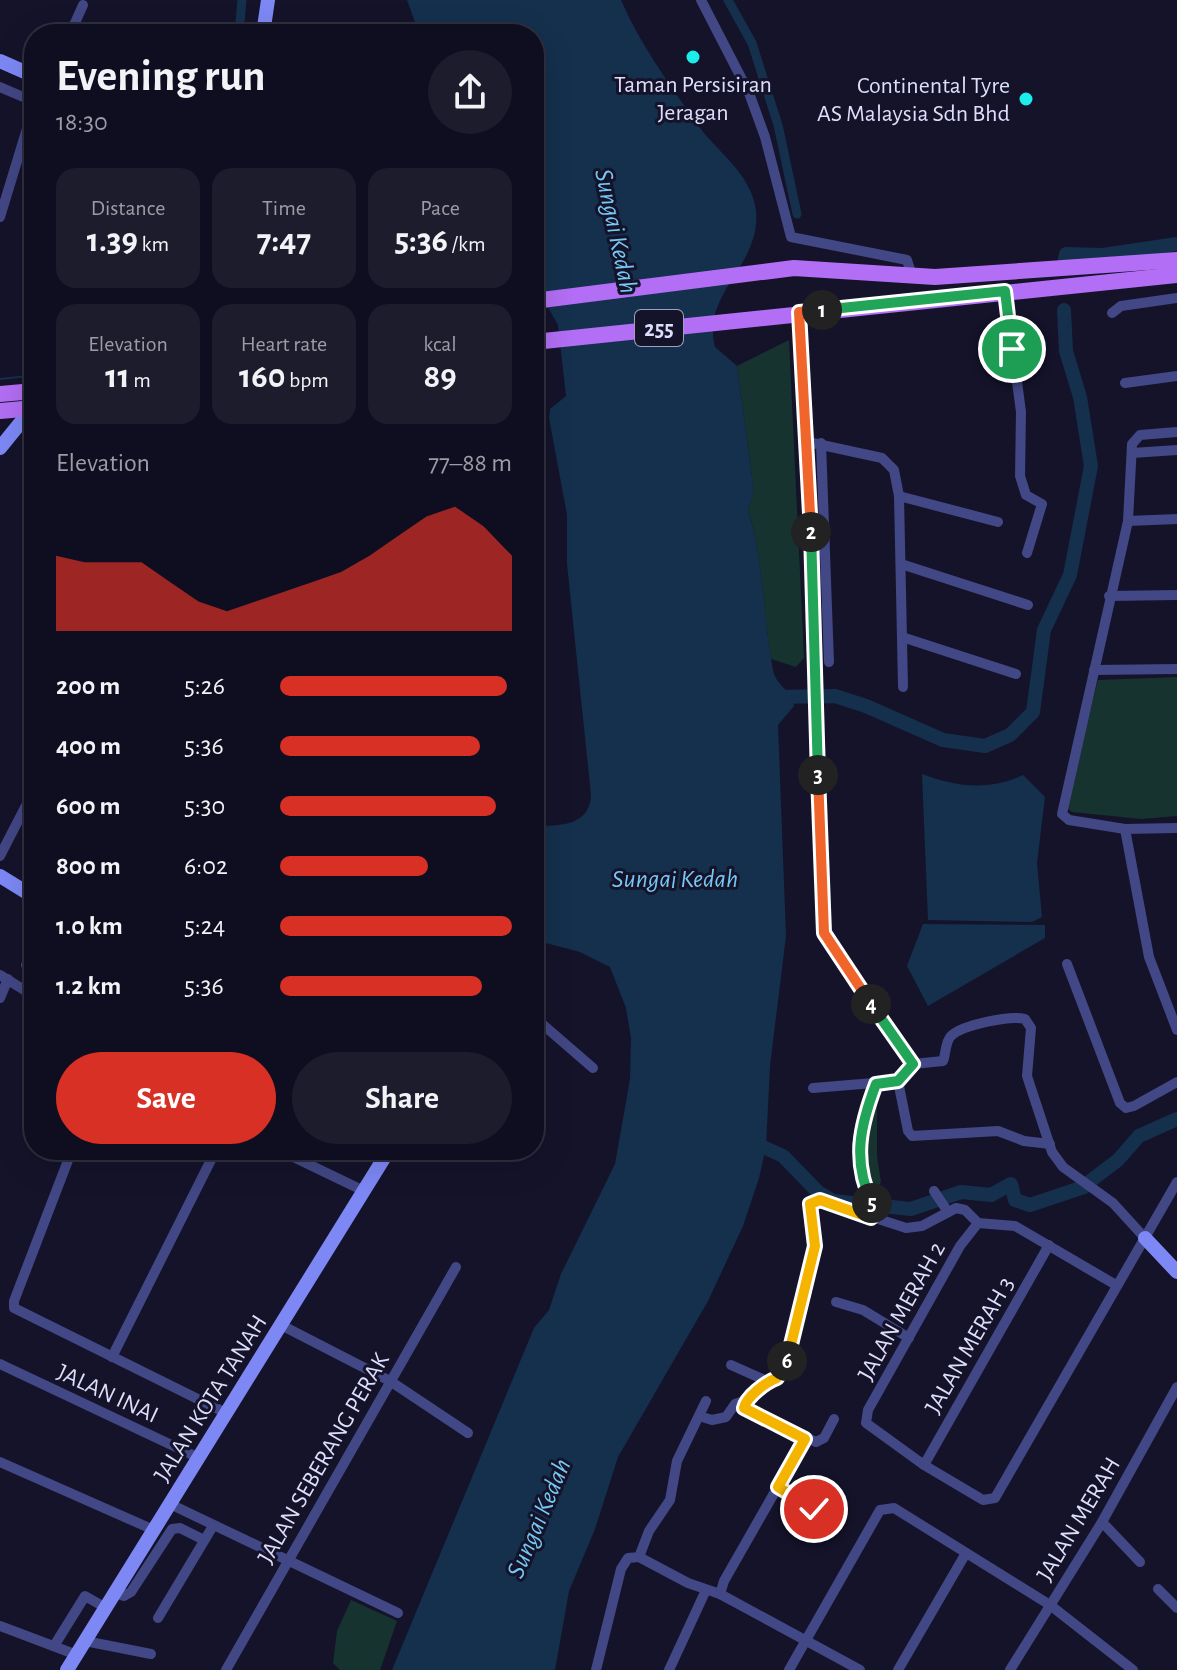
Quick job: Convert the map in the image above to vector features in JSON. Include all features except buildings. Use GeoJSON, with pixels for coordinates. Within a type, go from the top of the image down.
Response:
{"type":"FeatureCollection","features":[{"type":"Feature","properties":{"kind":"main road","name":"255"},"geometry":{"type":"LineString","coordinates":[[544,341],[1005,291],[1086,268],[1177,260]]}},
{"type":"Feature","properties":{"kind":"main road","name":"255"},"geometry":{"type":"LineString","coordinates":[[544,300],[774,270],[822,268],[912,276],[1052,278],[1087,286],[1177,275]]}},
{"type":"Feature","properties":{"kind":"main road"},"geometry":{"type":"LineString","coordinates":[[0,394],[24,400]]}},
{"type":"Feature","properties":{"kind":"main road"},"geometry":{"type":"LineString","coordinates":[[0,411],[24,405]]}},
{"type":"Feature","properties":{"kind":"street"},"geometry":{"type":"LineString","coordinates":[[264,24],[268,0]]}},
{"type":"Feature","properties":{"kind":"street"},"geometry":{"type":"LineString","coordinates":[[701,0],[727,48],[765,137],[791,237],[907,260],[912,276]]}},
{"type":"Feature","properties":{"kind":"street"},"geometry":{"type":"LineString","coordinates":[[75,24],[83,5]]}},
{"type":"Feature","properties":{"kind":"street"},"geometry":{"type":"LineString","coordinates":[[0,61],[24,72]]}},
{"type":"Feature","properties":{"kind":"street"},"geometry":{"type":"LineString","coordinates":[[0,87],[24,97]]}},
{"type":"Feature","properties":{"kind":"street"},"geometry":{"type":"LineString","coordinates":[[0,217],[24,138]]}},
{"type":"Feature","properties":{"kind":"street"},"geometry":{"type":"LineString","coordinates":[[1005,291],[1021,412],[1020,476],[1026,495],[1042,504],[1027,553]]}},
{"type":"Feature","properties":{"kind":"street"},"geometry":{"type":"LineString","coordinates":[[1112,313],[1121,306],[1177,298]]}},
{"type":"Feature","properties":{"kind":"street"},"geometry":{"type":"LineString","coordinates":[[799,312],[808,442],[824,933],[913,1064]]}},
{"type":"Feature","properties":{"kind":"street"},"geometry":{"type":"LineString","coordinates":[[1125,383],[1177,376]]}},
{"type":"Feature","properties":{"kind":"street"},"geometry":{"type":"LineString","coordinates":[[0,448],[24,416]]}},
{"type":"Feature","properties":{"kind":"street"},"geometry":{"type":"LineString","coordinates":[[1177,432],[1140,435],[1132,444],[1128,521],[1066,786],[1065,818],[1125,829],[1177,828]]}},
{"type":"Feature","properties":{"kind":"street"},"geometry":{"type":"LineString","coordinates":[[808,442],[889,463],[898,479],[903,687]]}},
{"type":"Feature","properties":{"kind":"street"},"geometry":{"type":"LineString","coordinates":[[821,443],[829,662]]}},
{"type":"Feature","properties":{"kind":"street"},"geometry":{"type":"LineString","coordinates":[[1132,453],[1177,450]]}},
{"type":"Feature","properties":{"kind":"street"},"geometry":{"type":"LineString","coordinates":[[899,496],[998,522]]}},
{"type":"Feature","properties":{"kind":"street"},"geometry":{"type":"LineString","coordinates":[[1128,521],[1177,519]]}},
{"type":"Feature","properties":{"kind":"street"},"geometry":{"type":"LineString","coordinates":[[901,564],[1028,605]]}},
{"type":"Feature","properties":{"kind":"street"},"geometry":{"type":"LineString","coordinates":[[1109,596],[1177,595]]}},
{"type":"Feature","properties":{"kind":"street"},"geometry":{"type":"LineString","coordinates":[[902,637],[1016,674]]}},
{"type":"Feature","properties":{"kind":"street"},"geometry":{"type":"LineString","coordinates":[[1094,670],[1177,669]]}},
{"type":"Feature","properties":{"kind":"street"},"geometry":{"type":"LineString","coordinates":[[0,856],[24,809]]}},
{"type":"Feature","properties":{"kind":"street"},"geometry":{"type":"LineString","coordinates":[[1125,829],[1149,957],[1177,1030]]}},
{"type":"Feature","properties":{"kind":"street"},"geometry":{"type":"LineString","coordinates":[[0,876],[24,891]]}},
{"type":"Feature","properties":{"kind":"street"},"geometry":{"type":"LineString","coordinates":[[1067,964],[1120,1103],[1126,1108],[1134,1106],[1177,1082]]}},
{"type":"Feature","properties":{"kind":"street"},"geometry":{"type":"LineString","coordinates":[[0,998],[4,977],[24,990]]}},
{"type":"Feature","properties":{"kind":"street"},"geometry":{"type":"LineString","coordinates":[[813,1088],[898,1081],[913,1064],[943,1061],[948,1040],[955,1034],[1001,1017],[1025,1019],[1031,1028],[1027,1076],[1050,1144],[1063,1167],[1113,1203],[1177,1272]]}},
{"type":"Feature","properties":{"kind":"street"},"geometry":{"type":"LineString","coordinates":[[544,1026],[593,1068]]}},
{"type":"Feature","properties":{"kind":"street"},"geometry":{"type":"LineString","coordinates":[[898,1081],[908,1131],[912,1136],[961,1136],[998,1131],[1024,1141],[1050,1144]]}},
{"type":"Feature","properties":{"kind":"street"},"geometry":{"type":"LineString","coordinates":[[872,1211],[857,1145],[876,1084]]}},
{"type":"Feature","properties":{"kind":"street"},"geometry":{"type":"LineString","coordinates":[[68,1160],[13,1306],[226,1413]]}},
{"type":"Feature","properties":{"kind":"street"},"geometry":{"type":"LineString","coordinates":[[112,1357],[211,1160]]}},
{"type":"Feature","properties":{"kind":"street"},"geometry":{"type":"LineString","coordinates":[[300,1160],[364,1191]]}},
{"type":"Feature","properties":{"kind":"street","name":"JALAN KOTA TANAH"},"geometry":{"type":"LineString","coordinates":[[67,1670],[383,1160]]}},
{"type":"Feature","properties":{"kind":"street"},"geometry":{"type":"LineString","coordinates":[[699,1416],[712,1420],[726,1417],[735,1404],[747,1400],[767,1381],[777,1378],[786,1364],[800,1320],[815,1246],[812,1201],[872,1211],[914,1228],[941,1201],[961,1208],[978,1223],[1015,1226],[1116,1285],[1177,1182]]}},
{"type":"Feature","properties":{"kind":"street","name":"JALAN MERAH 2"},"geometry":{"type":"LineString","coordinates":[[978,1223],[960,1246],[865,1417],[870,1429],[983,1500],[995,1498],[1116,1285]]}},
{"type":"Feature","properties":{"kind":"street","name":"JALAN MERAH 3"},"geometry":{"type":"LineString","coordinates":[[924,1465],[1049,1245]]}},
{"type":"Feature","properties":{"kind":"street","name":"JALAN SEBERANG PERAK"},"geometry":{"type":"LineString","coordinates":[[226,1670],[456,1267]]}},
{"type":"Feature","properties":{"kind":"street"},"geometry":{"type":"LineString","coordinates":[[836,1302],[863,1310],[909,1338]]}},
{"type":"Feature","properties":{"kind":"street"},"geometry":{"type":"LineString","coordinates":[[281,1325],[390,1381],[468,1433]]}},
{"type":"Feature","properties":{"kind":"street","name":"JALAN INAI"},"geometry":{"type":"LineString","coordinates":[[0,1364],[199,1458]]}},
{"type":"Feature","properties":{"kind":"street"},"geometry":{"type":"LineString","coordinates":[[731,1365],[767,1381]]}},
{"type":"Feature","properties":{"kind":"street","name":"JALAN MERAH"},"geometry":{"type":"LineString","coordinates":[[1015,1668],[1102,1522],[1177,1387]]}},
{"type":"Feature","properties":{"kind":"street"},"geometry":{"type":"LineString","coordinates":[[747,1400],[744,1408],[749,1412],[763,1415],[805,1439],[820,1441],[834,1419]]}},
{"type":"Feature","properties":{"kind":"street"},"geometry":{"type":"LineString","coordinates":[[639,1557],[649,1531],[670,1500],[677,1461],[706,1401]]}},
{"type":"Feature","properties":{"kind":"street"},"geometry":{"type":"LineString","coordinates":[[720,1594],[724,1581],[805,1439]]}},
{"type":"Feature","properties":{"kind":"street"},"geometry":{"type":"LineString","coordinates":[[0,1462],[154,1530]]}},
{"type":"Feature","properties":{"kind":"street"},"geometry":{"type":"LineString","coordinates":[[778,1487],[812,1507],[815,1511],[811,1520]]}},
{"type":"Feature","properties":{"kind":"street"},"geometry":{"type":"LineString","coordinates":[[170,1504],[398,1613]]}},
{"type":"Feature","properties":{"kind":"street"},"geometry":{"type":"LineString","coordinates":[[789,1670],[880,1510],[894,1508],[1050,1605],[1133,1670]]}},
{"type":"Feature","properties":{"kind":"street"},"geometry":{"type":"LineString","coordinates":[[1102,1522],[1140,1562]]}},
{"type":"Feature","properties":{"kind":"street"},"geometry":{"type":"LineString","coordinates":[[158,1618],[213,1526]]}},
{"type":"Feature","properties":{"kind":"street"},"geometry":{"type":"LineString","coordinates":[[115,1593],[124,1596],[131,1592],[172,1529],[180,1528],[204,1540]]}},
{"type":"Feature","properties":{"kind":"street"},"geometry":{"type":"LineString","coordinates":[[898,1670],[966,1553]]}},
{"type":"Feature","properties":{"kind":"street"},"geometry":{"type":"LineString","coordinates":[[596,1670],[621,1569],[628,1558],[639,1557],[720,1594],[860,1670]]}},
{"type":"Feature","properties":{"kind":"street"},"geometry":{"type":"LineString","coordinates":[[1158,1589],[1177,1608]]}},
{"type":"Feature","properties":{"kind":"street"},"geometry":{"type":"LineString","coordinates":[[669,1670],[706,1590]]}},
{"type":"Feature","properties":{"kind":"street"},"geometry":{"type":"LineString","coordinates":[[54,1646],[85,1596],[106,1608]]}},
{"type":"Feature","properties":{"kind":"street"},"geometry":{"type":"LineString","coordinates":[[0,1626],[77,1655]]}},
{"type":"Feature","properties":{"kind":"street"},"geometry":{"type":"LineString","coordinates":[[85,1641],[151,1654]]}},
{"type":"Feature","properties":{"kind":"green space"},"geometry":{"type":"Polygon","coordinates":[[[789,340],[804,658],[796,667],[771,659],[760,565],[748,510],[754,492],[737,366],[789,340]]]}},
{"type":"Feature","properties":{"kind":"green space"},"geometry":{"type":"Polygon","coordinates":[[[1177,677],[1177,816],[1141,819],[1072,812],[1066,807],[1098,680],[1177,677]]]}},
{"type":"Feature","properties":{"kind":"green space"},"geometry":{"type":"Polygon","coordinates":[[[877,1091],[877,1156],[881,1182],[873,1196],[860,1145],[877,1091]]]}},
{"type":"Feature","properties":{"kind":"green space"},"geometry":{"type":"Polygon","coordinates":[[[351,1600],[397,1621],[380,1670],[340,1670],[333,1663],[337,1631],[351,1600]]]}},
{"type":"Feature","properties":{"kind":"water","name":"Sungai Kedah"},"geometry":{"type":"Polygon","coordinates":[[[407,0],[621,0],[675,92],[703,132],[748,185],[756,211],[750,248],[716,310],[713,328],[715,347],[737,366],[754,492],[748,510],[757,549],[773,670],[794,706],[778,725],[786,936],[770,1066],[766,1147],[743,1226],[708,1301],[618,1457],[595,1529],[569,1591],[555,1670],[392,1670],[534,1328],[549,1310],[561,1274],[615,1164],[630,1079],[631,1038],[626,1008],[610,967],[580,952],[544,943],[544,826],[579,818],[585,813],[591,795],[567,564],[567,515],[549,418],[550,409],[566,396],[558,325],[544,300],[544,24],[416,24],[407,0]]]}},
{"type":"Feature","properties":{"kind":"water"},"geometry":{"type":"Polygon","coordinates":[[[922,774],[947,782],[973,785],[998,783],[1023,775],[1045,797],[1037,863],[1042,917],[1032,922],[928,920],[922,774]]]}},
{"type":"Feature","properties":{"kind":"water"},"geometry":{"type":"Polygon","coordinates":[[[923,924],[1045,925],[1045,938],[928,1006],[907,966],[923,924]]]}},
{"type":"Feature","properties":{"kind":"waterway"},"geometry":{"type":"LineString","coordinates":[[240,24],[242,0]]}},
{"type":"Feature","properties":{"kind":"waterway"},"geometry":{"type":"LineString","coordinates":[[728,0],[752,43],[778,125],[797,214]]}},
{"type":"Feature","properties":{"kind":"waterway"},"geometry":{"type":"LineString","coordinates":[[1065,259],[1066,254],[1103,255],[1177,244]]}},
{"type":"Feature","properties":{"kind":"waterway"},"geometry":{"type":"LineString","coordinates":[[776,697],[835,696],[866,706],[943,740],[985,746],[1010,735],[1033,712],[1044,630],[1070,575],[1091,466],[1080,397],[1066,351],[1064,310]]}},
{"type":"Feature","properties":{"kind":"waterway"},"geometry":{"type":"LineString","coordinates":[[0,379],[24,377]]}},
{"type":"Feature","properties":{"kind":"waterway"},"geometry":{"type":"LineString","coordinates":[[1089,1182],[1118,1160],[1139,1136],[1177,1119]]}},
{"type":"Feature","properties":{"kind":"waterway"},"geometry":{"type":"LineString","coordinates":[[748,1140],[783,1156],[818,1192],[833,1201],[911,1209],[961,1192],[991,1195],[1011,1184],[1015,1200],[1030,1205],[1084,1187]]}},
{"type":"Feature","properties":{"kind":"place","name":"Taman Persisiran Jeragan"},"geometry":{"type":"Point","coordinates":[693,57]}},
{"type":"Feature","properties":{"kind":"place","name":"Continental Tyre AS Malaysia Sdn Bhd"},"geometry":{"type":"Point","coordinates":[1026,99]}},
{"type":"Feature","properties":{"kind":"route"},"geometry":{"type":"LineString","coordinates":[[814,1509],[778,1487],[805,1439],[763,1415],[749,1412],[743,1404],[754,1397],[767,1381],[777,1378],[791,1350],[815,1246],[812,1201],[820,1200],[871,1218],[872,1202],[867,1193],[863,1161],[857,1145],[860,1130],[876,1084],[898,1081],[913,1064],[824,933],[808,442],[803,329],[799,312],[1005,291],[1012,349]]}}]}
